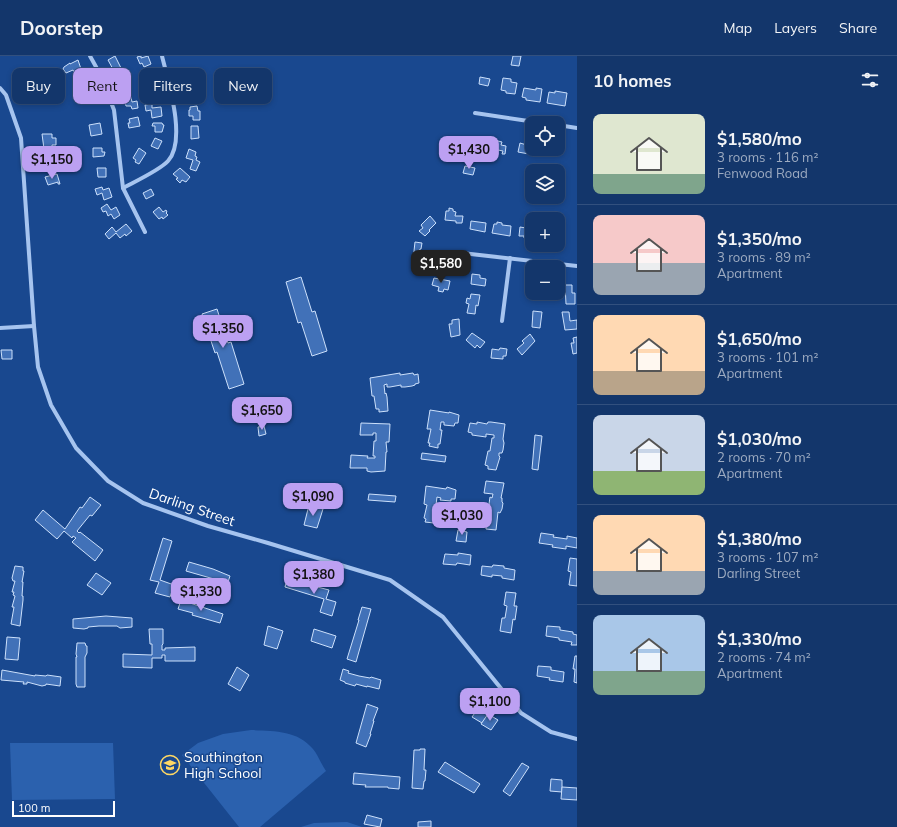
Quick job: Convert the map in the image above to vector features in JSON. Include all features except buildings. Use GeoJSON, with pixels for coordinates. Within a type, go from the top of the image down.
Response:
{"type":"FeatureCollection","features":[{"type":"Feature","properties":{"kind":"street"},"geometry":{"type":"LineString","coordinates":[[90,56],[100,74],[114,110],[123,188],[145,232]]}},
{"type":"Feature","properties":{"kind":"street"},"geometry":{"type":"LineString","coordinates":[[123,188],[167,162],[174,152],[176,136],[173,100],[162,56]]}},
{"type":"Feature","properties":{"kind":"street","name":"Darling Street"},"geometry":{"type":"LineString","coordinates":[[0,88],[6,96],[21,138],[38,366],[51,406],[73,445],[108,481],[143,504],[208,526],[390,580],[443,617],[521,713],[551,732],[577,739]]}},
{"type":"Feature","properties":{"kind":"street"},"geometry":{"type":"LineString","coordinates":[[475,113],[525,120]]}},
{"type":"Feature","properties":{"kind":"street"},"geometry":{"type":"LineString","coordinates":[[565,126],[577,128]]}},
{"type":"Feature","properties":{"kind":"street"},"geometry":{"type":"LineString","coordinates":[[453,252],[577,266]]}},
{"type":"Feature","properties":{"kind":"street"},"geometry":{"type":"LineString","coordinates":[[502,321],[510,258]]}},
{"type":"Feature","properties":{"kind":"street"},"geometry":{"type":"LineString","coordinates":[[0,328],[34,326]]}},
{"type":"Feature","properties":{"kind":"shaded area"},"geometry":{"type":"Polygon","coordinates":[[[251,730],[276,731],[300,738],[313,749],[326,771],[260,827],[239,827],[182,755],[198,743],[223,734],[251,730]]]}},
{"type":"Feature","properties":{"kind":"shaded area"},"geometry":{"type":"Polygon","coordinates":[[[10,743],[113,743],[115,799],[12,800],[10,743]]]}},
{"type":"Feature","properties":{"kind":"shaded area"},"geometry":{"type":"Polygon","coordinates":[[[347,822],[362,827],[301,827],[314,823],[347,822]]]}},
{"type":"Feature","properties":{"kind":"place","name":"Southington High School"},"geometry":{"type":"Point","coordinates":[170,765]}}]}
